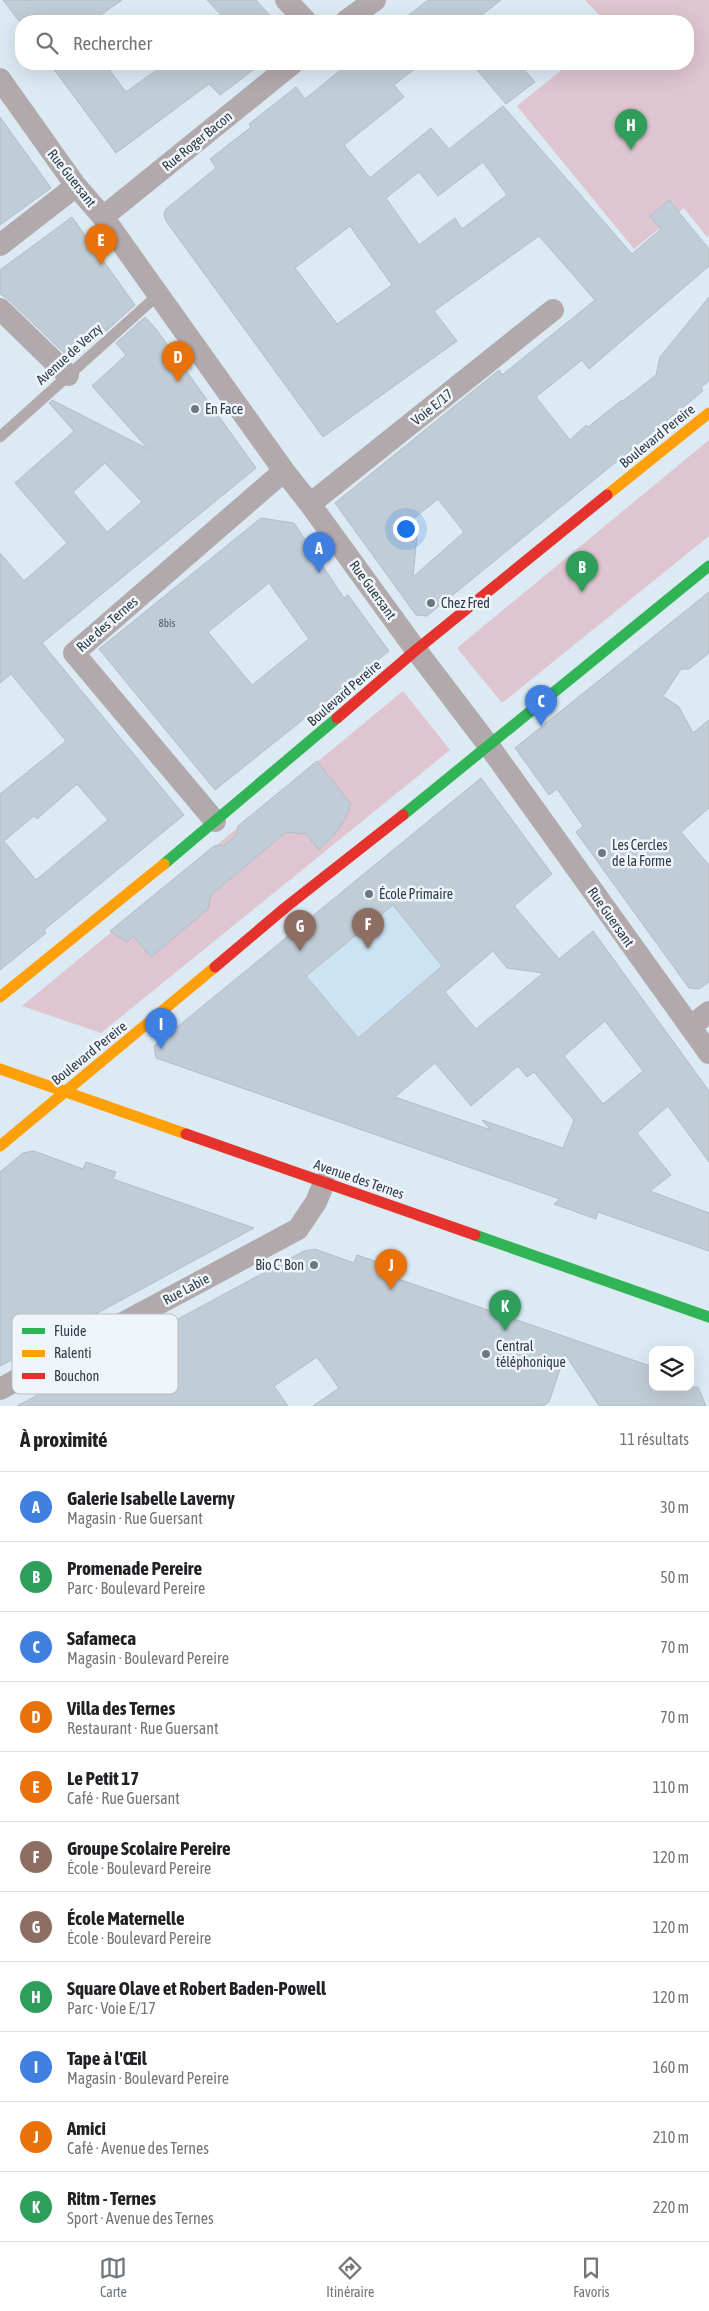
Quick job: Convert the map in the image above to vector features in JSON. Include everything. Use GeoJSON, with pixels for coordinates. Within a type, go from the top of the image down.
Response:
{"type":"FeatureCollection","features":[{"type":"Feature","properties":{"kind":"main road","name":"Boulevard Pereire"},"geometry":{"type":"LineString","coordinates":[[0,997],[215,821],[416,650],[709,413]]}},
{"type":"Feature","properties":{"kind":"main road","name":"Boulevard Pereire"},"geometry":{"type":"LineString","coordinates":[[0,1146],[286,907],[490,746],[709,566]]}},
{"type":"Feature","properties":{"kind":"main road","name":"Avenue des Ternes"},"geometry":{"type":"LineString","coordinates":[[0,1069],[709,1317]]}},
{"type":"Feature","properties":{"kind":"street"},"geometry":{"type":"LineString","coordinates":[[286,0],[300,15]]}},
{"type":"Feature","properties":{"kind":"street"},"geometry":{"type":"LineString","coordinates":[[354,15],[375,0]]}},
{"type":"Feature","properties":{"kind":"street","name":"Rue Roger Bacon"},"geometry":{"type":"LineString","coordinates":[[103,217],[285,70]]}},
{"type":"Feature","properties":{"kind":"street","name":"Rue Guersant"},"geometry":{"type":"LineString","coordinates":[[0,79],[76,186],[103,217],[159,294],[284,471],[416,650],[490,746],[709,1053]]}},
{"type":"Feature","properties":{"kind":"street"},"geometry":{"type":"LineString","coordinates":[[0,245],[76,186]]}},
{"type":"Feature","properties":{"kind":"street"},"geometry":{"type":"LineString","coordinates":[[0,309],[68,375]]}},
{"type":"Feature","properties":{"kind":"street","name":"Voie E/17"},"geometry":{"type":"LineString","coordinates":[[310,504],[553,310]]}},
{"type":"Feature","properties":{"kind":"street","name":"Rue des Ternes"},"geometry":{"type":"LineString","coordinates":[[215,821],[74,653],[284,471]]}},
{"type":"Feature","properties":{"kind":"street"},"geometry":{"type":"LineString","coordinates":[[690,1027],[709,1012]]}},
{"type":"Feature","properties":{"kind":"street","name":"Rue Labie"},"geometry":{"type":"LineString","coordinates":[[141,1314],[298,1229],[316,1202],[324,1182]]}},
{"type":"Feature","properties":{"kind":"street","name":"Rue Labie"},"geometry":{"type":"LineString","coordinates":[[0,1390],[12,1384]]}},
{"type":"Feature","properties":{"kind":"lane","name":"Avenue de Verzy"},"geometry":{"type":"LineString","coordinates":[[0,437],[159,294]]}},
{"type":"Feature","properties":{"kind":"shaded area"},"geometry":{"type":"Polygon","coordinates":[[[585,0],[709,0],[709,235],[707,237],[684,208],[634,249],[517,106],[562,70],[694,70],[694,15],[599,15],[585,0]]]}},
{"type":"Feature","properties":{"kind":"shaded area"},"geometry":{"type":"Polygon","coordinates":[[[709,440],[709,536],[502,703],[457,648],[709,440]]]}},
{"type":"Feature","properties":{"kind":"shaded area"},"geometry":{"type":"Polygon","coordinates":[[[403,691],[450,750],[101,1033],[22,1006],[403,691]]]}},
{"type":"Feature","properties":{"kind":"shaded area"},"geometry":{"type":"Polygon","coordinates":[[[405,840],[484,931],[348,1045],[243,973],[405,840]]]}},
{"type":"Feature","properties":{"kind":"building"},"geometry":{"type":"Polygon","coordinates":[[[3,0],[122,0],[101,15],[15,16],[3,0]]]}},
{"type":"Feature","properties":{"kind":"building"},"geometry":{"type":"Polygon","coordinates":[[[207,0],[256,0],[270,15],[221,15],[207,0]]]}},
{"type":"Feature","properties":{"kind":"building"},"geometry":{"type":"Polygon","coordinates":[[[428,0],[501,0],[482,15],[409,15],[428,0]]]}},
{"type":"Feature","properties":{"kind":"building"},"geometry":{"type":"Polygon","coordinates":[[[54,70],[110,70],[126,92],[157,70],[253,70],[220,95],[209,84],[116,153],[54,70]]]}},
{"type":"Feature","properties":{"kind":"building"},"geometry":{"type":"Polygon","coordinates":[[[341,70],[413,70],[394,85],[404,97],[344,145],[370,178],[431,128],[449,149],[503,106],[632,254],[661,229],[650,216],[669,200],[709,249],[709,266],[589,369],[582,360],[536,397],[570,440],[586,425],[588,427],[656,375],[660,357],[709,297],[709,381],[701,387],[703,391],[427,616],[416,615],[335,503],[499,370],[502,375],[595,300],[539,236],[434,311],[457,341],[323,437],[166,221],[164,214],[166,209],[216,168],[210,159],[251,127],[249,124],[296,87],[305,99],[341,70]],[[483,162],[438,196],[419,172],[386,198],[419,245],[455,218],[462,229],[507,195],[483,162]],[[350,226],[295,268],[337,324],[392,285],[350,226]],[[438,499],[408,523],[417,535],[413,577],[464,532],[438,499]]]}},
{"type":"Feature","properties":{"kind":"building"},"geometry":{"type":"Polygon","coordinates":[[[477,70],[524,70],[535,82],[506,104],[477,70]]]}},
{"type":"Feature","properties":{"kind":"building"},"geometry":{"type":"Polygon","coordinates":[[[0,117],[51,188],[0,225],[0,117]]]}},
{"type":"Feature","properties":{"kind":"building"},"geometry":{"type":"Polygon","coordinates":[[[72,217],[135,305],[106,331],[100,324],[65,354],[9,300],[0,294],[0,270],[72,217]]]}},
{"type":"Feature","properties":{"kind":"building"},"geometry":{"type":"Polygon","coordinates":[[[145,317],[156,329],[256,468],[42,643],[184,815],[44,930],[46,933],[0,970],[0,794],[66,741],[11,674],[0,683],[0,553],[24,581],[67,543],[15,483],[74,431],[49,403],[52,400],[148,449],[92,386],[126,355],[116,343],[145,317]],[[105,463],[73,492],[107,532],[142,502],[105,463]],[[77,784],[37,819],[34,816],[4,841],[36,880],[108,820],[77,784]]]}},
{"type":"Feature","properties":{"kind":"building"},"geometry":{"type":"Polygon","coordinates":[[[261,518],[294,523],[344,598],[348,595],[389,651],[215,790],[99,649],[261,518]],[[269,583],[208,632],[252,685],[309,639],[269,583]]]}},
{"type":"Feature","properties":{"kind":"building"},"geometry":{"type":"Polygon","coordinates":[[[709,592],[709,653],[689,669],[681,669],[663,696],[679,707],[693,733],[709,720],[709,808],[681,832],[709,865],[709,982],[699,989],[689,988],[576,832],[583,826],[557,789],[549,795],[515,748],[709,592]]]}},
{"type":"Feature","properties":{"kind":"building"},"geometry":{"type":"Polygon","coordinates":[[[317,761],[351,804],[345,819],[335,834],[319,850],[306,834],[286,832],[211,895],[208,909],[151,957],[133,936],[127,942],[110,931],[214,846],[224,845],[236,836],[238,826],[317,761]]]}},
{"type":"Feature","properties":{"kind":"building"},"geometry":{"type":"Polygon","coordinates":[[[481,778],[552,874],[514,906],[559,959],[593,931],[709,1091],[709,1162],[668,1106],[637,1133],[671,1175],[650,1191],[709,1213],[709,1251],[598,1212],[596,1219],[554,1204],[560,1199],[156,1058],[154,1046],[481,778]],[[393,905],[306,976],[358,1038],[442,966],[393,905]],[[493,951],[445,992],[476,1029],[543,973],[507,968],[493,951]],[[605,1021],[564,1056],[603,1104],[643,1071],[605,1021]],[[435,1063],[395,1097],[491,1130],[482,1120],[563,1148],[574,1120],[534,1072],[527,1077],[518,1066],[471,1106],[435,1063]]]}},
{"type":"Feature","properties":{"kind":"building"},"geometry":{"type":"Polygon","coordinates":[[[34,1151],[83,1169],[86,1162],[116,1172],[113,1179],[254,1228],[96,1314],[12,1314],[12,1359],[0,1366],[0,1172],[23,1153],[34,1151]]]}},
{"type":"Feature","properties":{"kind":"building"},"geometry":{"type":"Polygon","coordinates":[[[315,1249],[354,1263],[357,1255],[381,1263],[378,1272],[649,1366],[649,1391],[694,1391],[694,1387],[698,1387],[706,1406],[599,1406],[565,1354],[549,1402],[543,1406],[313,1406],[339,1388],[317,1357],[274,1386],[288,1406],[17,1406],[39,1394],[178,1394],[178,1319],[304,1251],[315,1249]]]}},
{"type":"Feature","properties":{"kind":"traffic: fast"},"geometry":{"type":"LineString","coordinates":[[403,815],[709,566]]}},
{"type":"Feature","properties":{"kind":"traffic: fast"},"geometry":{"type":"LineString","coordinates":[[164,864],[337,718]]}},
{"type":"Feature","properties":{"kind":"traffic: fast"},"geometry":{"type":"LineString","coordinates":[[475,1235],[709,1317]]}},
{"type":"Feature","properties":{"kind":"traffic: slow"},"geometry":{"type":"LineString","coordinates":[[607,495],[709,413]]}},
{"type":"Feature","properties":{"kind":"traffic: slow"},"geometry":{"type":"LineString","coordinates":[[0,997],[164,864]]}},
{"type":"Feature","properties":{"kind":"traffic: slow"},"geometry":{"type":"LineString","coordinates":[[0,1146],[215,967]]}},
{"type":"Feature","properties":{"kind":"traffic: slow"},"geometry":{"type":"LineString","coordinates":[[0,1069],[186,1134]]}},
{"type":"Feature","properties":{"kind":"traffic: jam"},"geometry":{"type":"LineString","coordinates":[[337,718],[416,650],[607,495]]}},
{"type":"Feature","properties":{"kind":"traffic: jam"},"geometry":{"type":"LineString","coordinates":[[215,967],[286,907],[403,815]]}},
{"type":"Feature","properties":{"kind":"traffic: jam"},"geometry":{"type":"LineString","coordinates":[[186,1134],[475,1235]]}},
{"type":"Feature","properties":{"kind":"place","name":"Square Olave et Robert Baden-Powell"},"geometry":{"type":"Point","coordinates":[631,150]}},
{"type":"Feature","properties":{"kind":"place","name":"Le Petit 17"},"geometry":{"type":"Point","coordinates":[101,265]}},
{"type":"Feature","properties":{"kind":"place","name":"Villa des Ternes"},"geometry":{"type":"Point","coordinates":[178,382]}},
{"type":"Feature","properties":{"kind":"place","name":"En Face"},"geometry":{"type":"Point","coordinates":[195,409]}},
{"type":"Feature","properties":{"kind":"place","name":"Galerie Isabelle Laverny"},"geometry":{"type":"Point","coordinates":[319,573]}},
{"type":"Feature","properties":{"kind":"place","name":"Promenade Pereire"},"geometry":{"type":"Point","coordinates":[582,592]}},
{"type":"Feature","properties":{"kind":"place","name":"Chez Fred"},"geometry":{"type":"Point","coordinates":[431,603]}},
{"type":"Feature","properties":{"kind":"place","name":"Safameca"},"geometry":{"type":"Point","coordinates":[541,726]}},
{"type":"Feature","properties":{"kind":"place","name":"Les Cercles de la Forme"},"geometry":{"type":"Point","coordinates":[602,853]}},
{"type":"Feature","properties":{"kind":"place","name":"École Primaire"},"geometry":{"type":"Point","coordinates":[369,894]}},
{"type":"Feature","properties":{"kind":"place","name":"Groupe Scolaire Pereire"},"geometry":{"type":"Point","coordinates":[368,949]}},
{"type":"Feature","properties":{"kind":"place","name":"École Maternelle"},"geometry":{"type":"Point","coordinates":[300,951]}},
{"type":"Feature","properties":{"kind":"place","name":"Tape à l'Œil"},"geometry":{"type":"Point","coordinates":[161,1049]}},
{"type":"Feature","properties":{"kind":"place","name":"Bio C' Bon"},"geometry":{"type":"Point","coordinates":[314,1265]}},
{"type":"Feature","properties":{"kind":"place","name":"Amici"},"geometry":{"type":"Point","coordinates":[391,1290]}},
{"type":"Feature","properties":{"kind":"place","name":"Ritm - Ternes"},"geometry":{"type":"Point","coordinates":[505,1331]}},
{"type":"Feature","properties":{"kind":"place","name":"Central téléphonique"},"geometry":{"type":"Point","coordinates":[486,1354]}}]}
